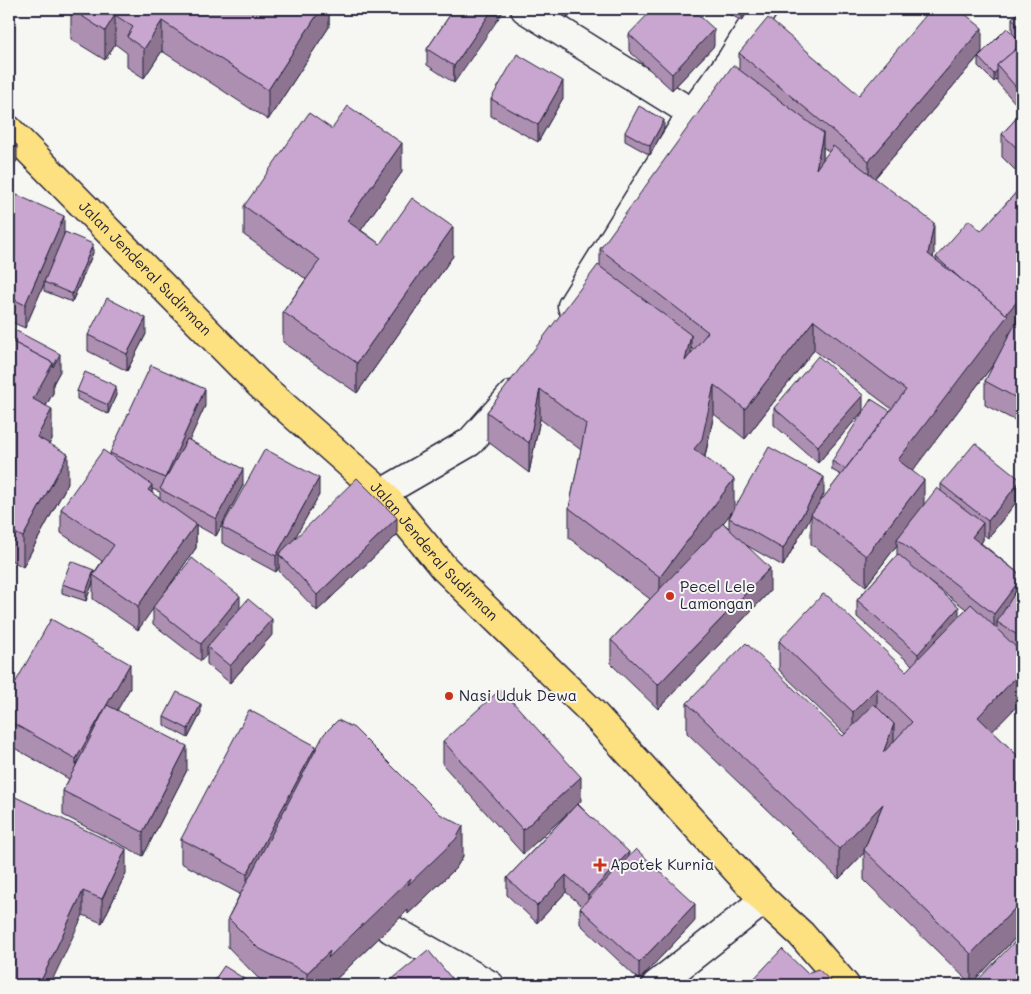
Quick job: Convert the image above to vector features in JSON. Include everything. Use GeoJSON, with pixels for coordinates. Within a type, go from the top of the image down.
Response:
{"type":"FeatureCollection","features":[{"type":"Feature","properties":{"kind":"highway","name":"Jalan Jenderal Sudirman"},"geometry":{"type":"LineString","coordinates":[[9,130],[259,384],[382,493],[444,568],[591,711],[764,900],[801,934],[845,985]]}},
{"type":"Feature","properties":{"kind":"street"},"geometry":{"type":"LineString","coordinates":[[525,9],[692,113]]}},
{"type":"Feature","properties":{"kind":"street"},"geometry":{"type":"LineString","coordinates":[[559,327],[692,113],[732,59],[763,9]]}},
{"type":"Feature","properties":{"kind":"street"},"geometry":{"type":"LineString","coordinates":[[382,493],[470,442],[529,376]]}},
{"type":"Feature","properties":{"kind":"street"},"geometry":{"type":"LineString","coordinates":[[656,985],[764,900]]}},
{"type":"Feature","properties":{"kind":"street"},"geometry":{"type":"LineString","coordinates":[[391,929],[490,985]]}},
{"type":"Feature","properties":{"kind":"building"},"geometry":{"type":"Polygon","coordinates":[[[71,9],[321,9],[268,90],[162,21],[144,49],[127,37],[133,27],[115,15],[105,31],[71,9]]]}},
{"type":"Feature","properties":{"kind":"building"},"geometry":{"type":"Polygon","coordinates":[[[454,9],[493,9],[454,66],[427,49],[454,9]]]}},
{"type":"Feature","properties":{"kind":"building"},"geometry":{"type":"Polygon","coordinates":[[[653,9],[661,9],[665,13],[669,9],[692,9],[714,29],[672,74],[629,34],[653,9]]]}},
{"type":"Feature","properties":{"kind":"building"},"geometry":{"type":"Polygon","coordinates":[[[931,9],[959,9],[982,28],[869,161],[739,53],[768,18],[859,95],[931,9]]]}},
{"type":"Feature","properties":{"kind":"building"},"geometry":{"type":"Polygon","coordinates":[[[1022,10],[1022,30],[1012,18],[1022,10]]]}},
{"type":"Feature","properties":{"kind":"building"},"geometry":{"type":"Polygon","coordinates":[[[1007,28],[1022,44],[997,65],[997,70],[994,74],[978,57],[1007,28]]]}},
{"type":"Feature","properties":{"kind":"building"},"geometry":{"type":"Polygon","coordinates":[[[1022,44],[1022,94],[997,65],[1022,44]]]}},
{"type":"Feature","properties":{"kind":"building"},"geometry":{"type":"Polygon","coordinates":[[[517,54],[563,81],[538,125],[491,99],[517,54]]]}},
{"type":"Feature","properties":{"kind":"building"},"geometry":{"type":"Polygon","coordinates":[[[733,65],[823,133],[816,169],[833,146],[934,223],[928,254],[1008,315],[898,460],[924,480],[866,556],[811,514],[906,390],[814,320],[745,409],[714,385],[702,439],[694,449],[734,479],[660,577],[569,508],[586,424],[540,389],[529,443],[487,412],[598,265],[691,335],[685,361],[708,332],[600,249],[733,65]]]}},
{"type":"Feature","properties":{"kind":"building"},"geometry":{"type":"Polygon","coordinates":[[[348,106],[402,143],[347,221],[380,244],[412,198],[453,227],[357,363],[283,312],[320,260],[244,206],[309,113],[332,129],[348,106]]]}},
{"type":"Feature","properties":{"kind":"building"},"geometry":{"type":"Polygon","coordinates":[[[639,106],[664,120],[650,146],[625,132],[639,106]]]}},
{"type":"Feature","properties":{"kind":"building"},"geometry":{"type":"Polygon","coordinates":[[[1022,112],[1022,153],[1002,134],[1022,112]]]}},
{"type":"Feature","properties":{"kind":"building"},"geometry":{"type":"Polygon","coordinates":[[[9,137],[17,145],[9,154],[9,137]]]}},
{"type":"Feature","properties":{"kind":"building"},"geometry":{"type":"Polygon","coordinates":[[[1022,186],[1022,296],[1006,314],[936,257],[969,220],[981,231],[1022,186]]]}},
{"type":"Feature","properties":{"kind":"building"},"geometry":{"type":"Polygon","coordinates":[[[17,195],[64,216],[25,305],[9,297],[9,213],[17,195]]]}},
{"type":"Feature","properties":{"kind":"building"},"geometry":{"type":"Polygon","coordinates":[[[65,232],[93,244],[72,294],[44,282],[65,232]]]}},
{"type":"Feature","properties":{"kind":"building"},"geometry":{"type":"Polygon","coordinates":[[[107,298],[146,318],[127,354],[88,335],[107,298]]]}},
{"type":"Feature","properties":{"kind":"building"},"geometry":{"type":"Polygon","coordinates":[[[1022,311],[1022,401],[985,381],[1022,311]]]}},
{"type":"Feature","properties":{"kind":"building"},"geometry":{"type":"Polygon","coordinates":[[[9,327],[60,354],[53,367],[53,363],[9,340],[9,327]]]}},
{"type":"Feature","properties":{"kind":"building"},"geometry":{"type":"Polygon","coordinates":[[[9,340],[53,363],[33,399],[52,409],[37,437],[68,454],[23,537],[9,530],[9,340]]]}},
{"type":"Feature","properties":{"kind":"building"},"geometry":{"type":"Polygon","coordinates":[[[818,356],[863,395],[818,446],[774,408],[818,356]]]}},
{"type":"Feature","properties":{"kind":"building"},"geometry":{"type":"Polygon","coordinates":[[[151,365],[205,389],[165,478],[110,453],[151,365]]]}},
{"type":"Feature","properties":{"kind":"building"},"geometry":{"type":"Polygon","coordinates":[[[85,372],[116,386],[108,405],[77,391],[85,372]]]}},
{"type":"Feature","properties":{"kind":"building"},"geometry":{"type":"Polygon","coordinates":[[[871,399],[890,411],[845,469],[832,461],[871,399]]]}},
{"type":"Feature","properties":{"kind":"building"},"geometry":{"type":"Polygon","coordinates":[[[187,439],[243,469],[216,519],[160,489],[187,439]]]}},
{"type":"Feature","properties":{"kind":"building"},"geometry":{"type":"Polygon","coordinates":[[[975,443],[1021,480],[988,521],[941,484],[975,443]]]}},
{"type":"Feature","properties":{"kind":"building"},"geometry":{"type":"Polygon","coordinates":[[[769,447],[824,477],[783,549],[729,518],[769,447]]]}},
{"type":"Feature","properties":{"kind":"building"},"geometry":{"type":"Polygon","coordinates":[[[265,449],[319,478],[276,556],[222,527],[265,449]]]}},
{"type":"Feature","properties":{"kind":"building"},"geometry":{"type":"Polygon","coordinates":[[[103,450],[152,485],[148,490],[196,524],[138,606],[93,575],[114,545],[61,509],[103,450]]]}},
{"type":"Feature","properties":{"kind":"building"},"geometry":{"type":"Polygon","coordinates":[[[357,478],[397,518],[317,595],[279,554],[357,478]]]}},
{"type":"Feature","properties":{"kind":"building"},"geometry":{"type":"Polygon","coordinates":[[[937,488],[983,523],[972,537],[1022,576],[994,614],[897,539],[937,488]]]}},
{"type":"Feature","properties":{"kind":"building"},"geometry":{"type":"Polygon","coordinates":[[[723,523],[770,568],[658,685],[611,640],[723,523]]]}},
{"type":"Feature","properties":{"kind":"building"},"geometry":{"type":"Polygon","coordinates":[[[898,554],[959,607],[918,654],[857,600],[898,554]]]}},
{"type":"Feature","properties":{"kind":"building"},"geometry":{"type":"Polygon","coordinates":[[[192,558],[240,596],[201,644],[153,607],[192,558]]]}},
{"type":"Feature","properties":{"kind":"building"},"geometry":{"type":"Polygon","coordinates":[[[71,561],[94,570],[86,592],[62,584],[71,561]]]}},
{"type":"Feature","properties":{"kind":"building"},"geometry":{"type":"Polygon","coordinates":[[[1022,581],[1022,638],[997,622],[1022,581]]]}},
{"type":"Feature","properties":{"kind":"building"},"geometry":{"type":"Polygon","coordinates":[[[823,594],[829,597],[906,671],[971,604],[1022,653],[1022,671],[978,717],[1022,760],[1022,901],[971,954],[864,850],[883,804],[839,849],[687,703],[746,643],[843,736],[874,704],[894,724],[883,753],[912,722],[877,688],[853,712],[779,641],[823,594]]]}},
{"type":"Feature","properties":{"kind":"building"},"geometry":{"type":"Polygon","coordinates":[[[248,599],[272,619],[230,666],[207,647],[248,599]]]}},
{"type":"Feature","properties":{"kind":"building"},"geometry":{"type":"Polygon","coordinates":[[[51,619],[130,664],[76,759],[9,721],[9,694],[51,619]]]}},
{"type":"Feature","properties":{"kind":"building"},"geometry":{"type":"Polygon","coordinates":[[[501,689],[581,777],[523,830],[443,741],[501,689]]]}},
{"type":"Feature","properties":{"kind":"building"},"geometry":{"type":"Polygon","coordinates":[[[177,692],[201,704],[188,729],[164,717],[177,692]]]}},
{"type":"Feature","properties":{"kind":"building"},"geometry":{"type":"Polygon","coordinates":[[[107,705],[187,746],[143,832],[63,791],[107,705]]]}},
{"type":"Feature","properties":{"kind":"building"},"geometry":{"type":"Polygon","coordinates":[[[249,710],[316,746],[247,874],[181,839],[249,710]]]}},
{"type":"Feature","properties":{"kind":"building"},"geometry":{"type":"Polygon","coordinates":[[[338,720],[354,728],[440,814],[463,826],[456,839],[408,885],[411,878],[328,958],[330,951],[307,973],[258,948],[228,918],[324,734],[338,720]]]}},
{"type":"Feature","properties":{"kind":"building"},"geometry":{"type":"Polygon","coordinates":[[[9,794],[126,849],[102,899],[83,891],[39,985],[9,985],[9,949],[13,940],[9,937],[9,794]]]}},
{"type":"Feature","properties":{"kind":"building"},"geometry":{"type":"Polygon","coordinates":[[[577,804],[629,852],[588,895],[566,875],[537,906],[507,878],[577,804]]]}},
{"type":"Feature","properties":{"kind":"building"},"geometry":{"type":"Polygon","coordinates":[[[636,849],[695,904],[639,963],[580,908],[636,849]]]}},
{"type":"Feature","properties":{"kind":"building"},"geometry":{"type":"Polygon","coordinates":[[[1022,934],[1022,985],[973,985],[1022,934]]]}},
{"type":"Feature","properties":{"kind":"building"},"geometry":{"type":"Polygon","coordinates":[[[782,949],[807,973],[818,969],[835,985],[748,985],[782,949]]]}},
{"type":"Feature","properties":{"kind":"building"},"geometry":{"type":"Polygon","coordinates":[[[428,950],[457,985],[385,985],[428,950]]]}},
{"type":"Feature","properties":{"kind":"building"},"geometry":{"type":"Polygon","coordinates":[[[224,966],[254,985],[211,985],[224,966]]]}},
{"type":"Feature","properties":{"kind":"place","name":"Pecel Lele Lamongan"},"geometry":{"type":"Point","coordinates":[670,596]}},
{"type":"Feature","properties":{"kind":"place","name":"Nasi Uduk Dewa"},"geometry":{"type":"Point","coordinates":[449,696]}},
{"type":"Feature","properties":{"kind":"place","name":"Apotek Kurnia"},"geometry":{"type":"Point","coordinates":[600,865]}}]}
